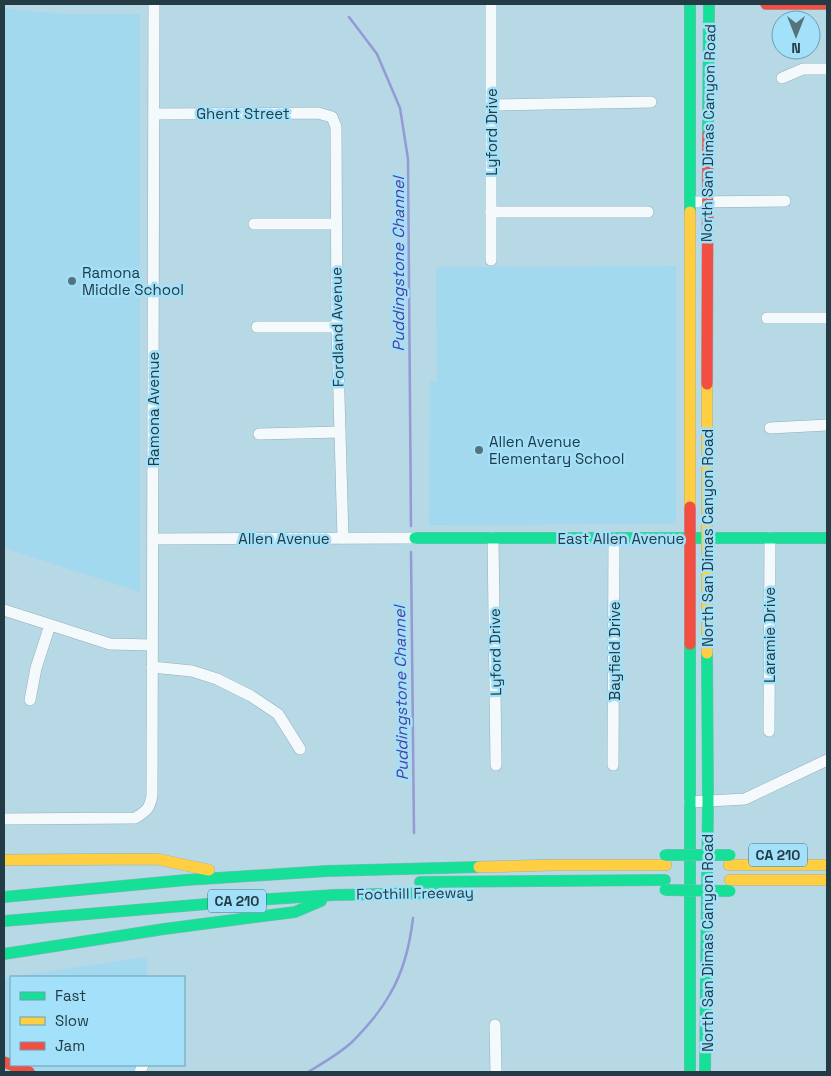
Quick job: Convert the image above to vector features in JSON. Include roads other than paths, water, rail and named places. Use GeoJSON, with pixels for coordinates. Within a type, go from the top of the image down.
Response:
{"type":"FeatureCollection","features":[{"type":"Feature","properties":{"kind":"main road","name":"North San Dimas Canyon Road"},"geometry":{"type":"LineString","coordinates":[[690,4],[690,1072]]}},
{"type":"Feature","properties":{"kind":"main road","name":"North San Dimas Canyon Road"},"geometry":{"type":"LineString","coordinates":[[705,1072],[708,801],[706,538],[709,4]]}},
{"type":"Feature","properties":{"kind":"main road"},"geometry":{"type":"LineString","coordinates":[[766,4],[827,4]]}},
{"type":"Feature","properties":{"kind":"main road","name":"East Allen Avenue"},"geometry":{"type":"LineString","coordinates":[[416,538],[827,538]]}},
{"type":"Feature","properties":{"kind":"main road","name":"CA 210"},"geometry":{"type":"LineString","coordinates":[[111,876],[377,859],[448,862],[519,855],[665,860],[730,860],[827,855]]}},
{"type":"Feature","properties":{"kind":"main road"},"geometry":{"type":"LineString","coordinates":[[4,860],[157,859],[209,870]]}},
{"type":"Feature","properties":{"kind":"main road"},"geometry":{"type":"LineString","coordinates":[[4,897],[186,880],[448,862],[527,866],[665,860]]}},
{"type":"Feature","properties":{"kind":"main road"},"geometry":{"type":"LineString","coordinates":[[730,860],[827,864]]}},
{"type":"Feature","properties":{"kind":"main road"},"geometry":{"type":"LineString","coordinates":[[409,882],[542,880],[665,885]]}},
{"type":"Feature","properties":{"kind":"main road"},"geometry":{"type":"LineString","coordinates":[[730,885],[827,880]]}},
{"type":"Feature","properties":{"kind":"main road"},"geometry":{"type":"LineString","coordinates":[[251,889],[346,884]]}},
{"type":"Feature","properties":{"kind":"main road","name":"Foothill Freeway"},"geometry":{"type":"LineString","coordinates":[[4,921],[334,895],[553,891],[665,885],[730,885],[827,891]]}},
{"type":"Feature","properties":{"kind":"main road"},"geometry":{"type":"LineString","coordinates":[[4,954],[164,929],[295,912],[334,895]]}},
{"type":"Feature","properties":{"kind":"main road"},"geometry":{"type":"LineString","coordinates":[[4,910],[109,901]]}},
{"type":"Feature","properties":{"kind":"main road"},"geometry":{"type":"LineString","coordinates":[[14,1066],[29,1072]]}},
{"type":"Feature","properties":{"kind":"street","name":"Ramona Avenue"},"geometry":{"type":"LineString","coordinates":[[4,819],[135,818],[145,812],[150,804],[152,795],[154,4]]}},
{"type":"Feature","properties":{"kind":"street","name":"Lyford Drive"},"geometry":{"type":"LineString","coordinates":[[491,4],[491,260]]}},
{"type":"Feature","properties":{"kind":"street"},"geometry":{"type":"LineString","coordinates":[[782,78],[803,69],[827,69]]}},
{"type":"Feature","properties":{"kind":"street"},"geometry":{"type":"LineString","coordinates":[[491,105],[652,102]]}},
{"type":"Feature","properties":{"kind":"street","name":"Ghent Street"},"geometry":{"type":"LineString","coordinates":[[154,114],[318,113],[332,117]]}},
{"type":"Feature","properties":{"kind":"street","name":"Fordland Avenue"},"geometry":{"type":"LineString","coordinates":[[332,117],[336,127],[336,327],[343,538]]}},
{"type":"Feature","properties":{"kind":"street"},"geometry":{"type":"LineString","coordinates":[[691,202],[785,201]]}},
{"type":"Feature","properties":{"kind":"street"},"geometry":{"type":"LineString","coordinates":[[491,212],[648,212]]}},
{"type":"Feature","properties":{"kind":"street"},"geometry":{"type":"LineString","coordinates":[[254,224],[335,224]]}},
{"type":"Feature","properties":{"kind":"street"},"geometry":{"type":"LineString","coordinates":[[766,318],[827,318]]}},
{"type":"Feature","properties":{"kind":"street"},"geometry":{"type":"LineString","coordinates":[[257,327],[336,327]]}},
{"type":"Feature","properties":{"kind":"street"},"geometry":{"type":"LineString","coordinates":[[770,428],[827,426]]}},
{"type":"Feature","properties":{"kind":"street"},"geometry":{"type":"LineString","coordinates":[[259,434],[340,432]]}},
{"type":"Feature","properties":{"kind":"street","name":"Allen Avenue"},"geometry":{"type":"LineString","coordinates":[[153,539],[416,538]]}},
{"type":"Feature","properties":{"kind":"street","name":"Lyford Drive"},"geometry":{"type":"LineString","coordinates":[[493,538],[496,765]]}},
{"type":"Feature","properties":{"kind":"street","name":"Bayfield Drive"},"geometry":{"type":"LineString","coordinates":[[613,765],[614,538]]}},
{"type":"Feature","properties":{"kind":"street","name":"Laramie Drive"},"geometry":{"type":"LineString","coordinates":[[769,731],[770,538]]}},
{"type":"Feature","properties":{"kind":"street"},"geometry":{"type":"LineString","coordinates":[[4,610],[110,644],[152,646]]}},
{"type":"Feature","properties":{"kind":"street"},"geometry":{"type":"LineString","coordinates":[[30,700],[36,668],[50,625]]}},
{"type":"Feature","properties":{"kind":"street"},"geometry":{"type":"LineString","coordinates":[[152,667],[192,671],[217,678],[251,696],[278,714],[300,749]]}},
{"type":"Feature","properties":{"kind":"street"},"geometry":{"type":"LineString","coordinates":[[690,802],[745,799],[827,760]]}},
{"type":"Feature","properties":{"kind":"street"},"geometry":{"type":"LineString","coordinates":[[495,1025],[496,1072]]}},
{"type":"Feature","properties":{"kind":"waterway","name":"Puddingstone Channel"},"geometry":{"type":"LineString","coordinates":[[349,17],[377,54],[400,108],[408,159],[411,526]]}},
{"type":"Feature","properties":{"kind":"waterway","name":"Puddingstone Channel"},"geometry":{"type":"LineString","coordinates":[[411,552],[414,833]]}},
{"type":"Feature","properties":{"kind":"waterway","name":"Puddingstone Channel"},"geometry":{"type":"LineString","coordinates":[[308,1072],[352,1042],[382,1007],[395,985],[402,967],[408,948],[413,918]]}},
{"type":"Feature","properties":{"kind":"place","name":"Ramona Middle School"},"geometry":{"type":"Point","coordinates":[72,281]}},
{"type":"Feature","properties":{"kind":"place","name":"Allen Avenue Elementary School"},"geometry":{"type":"Point","coordinates":[479,450]}}]}
